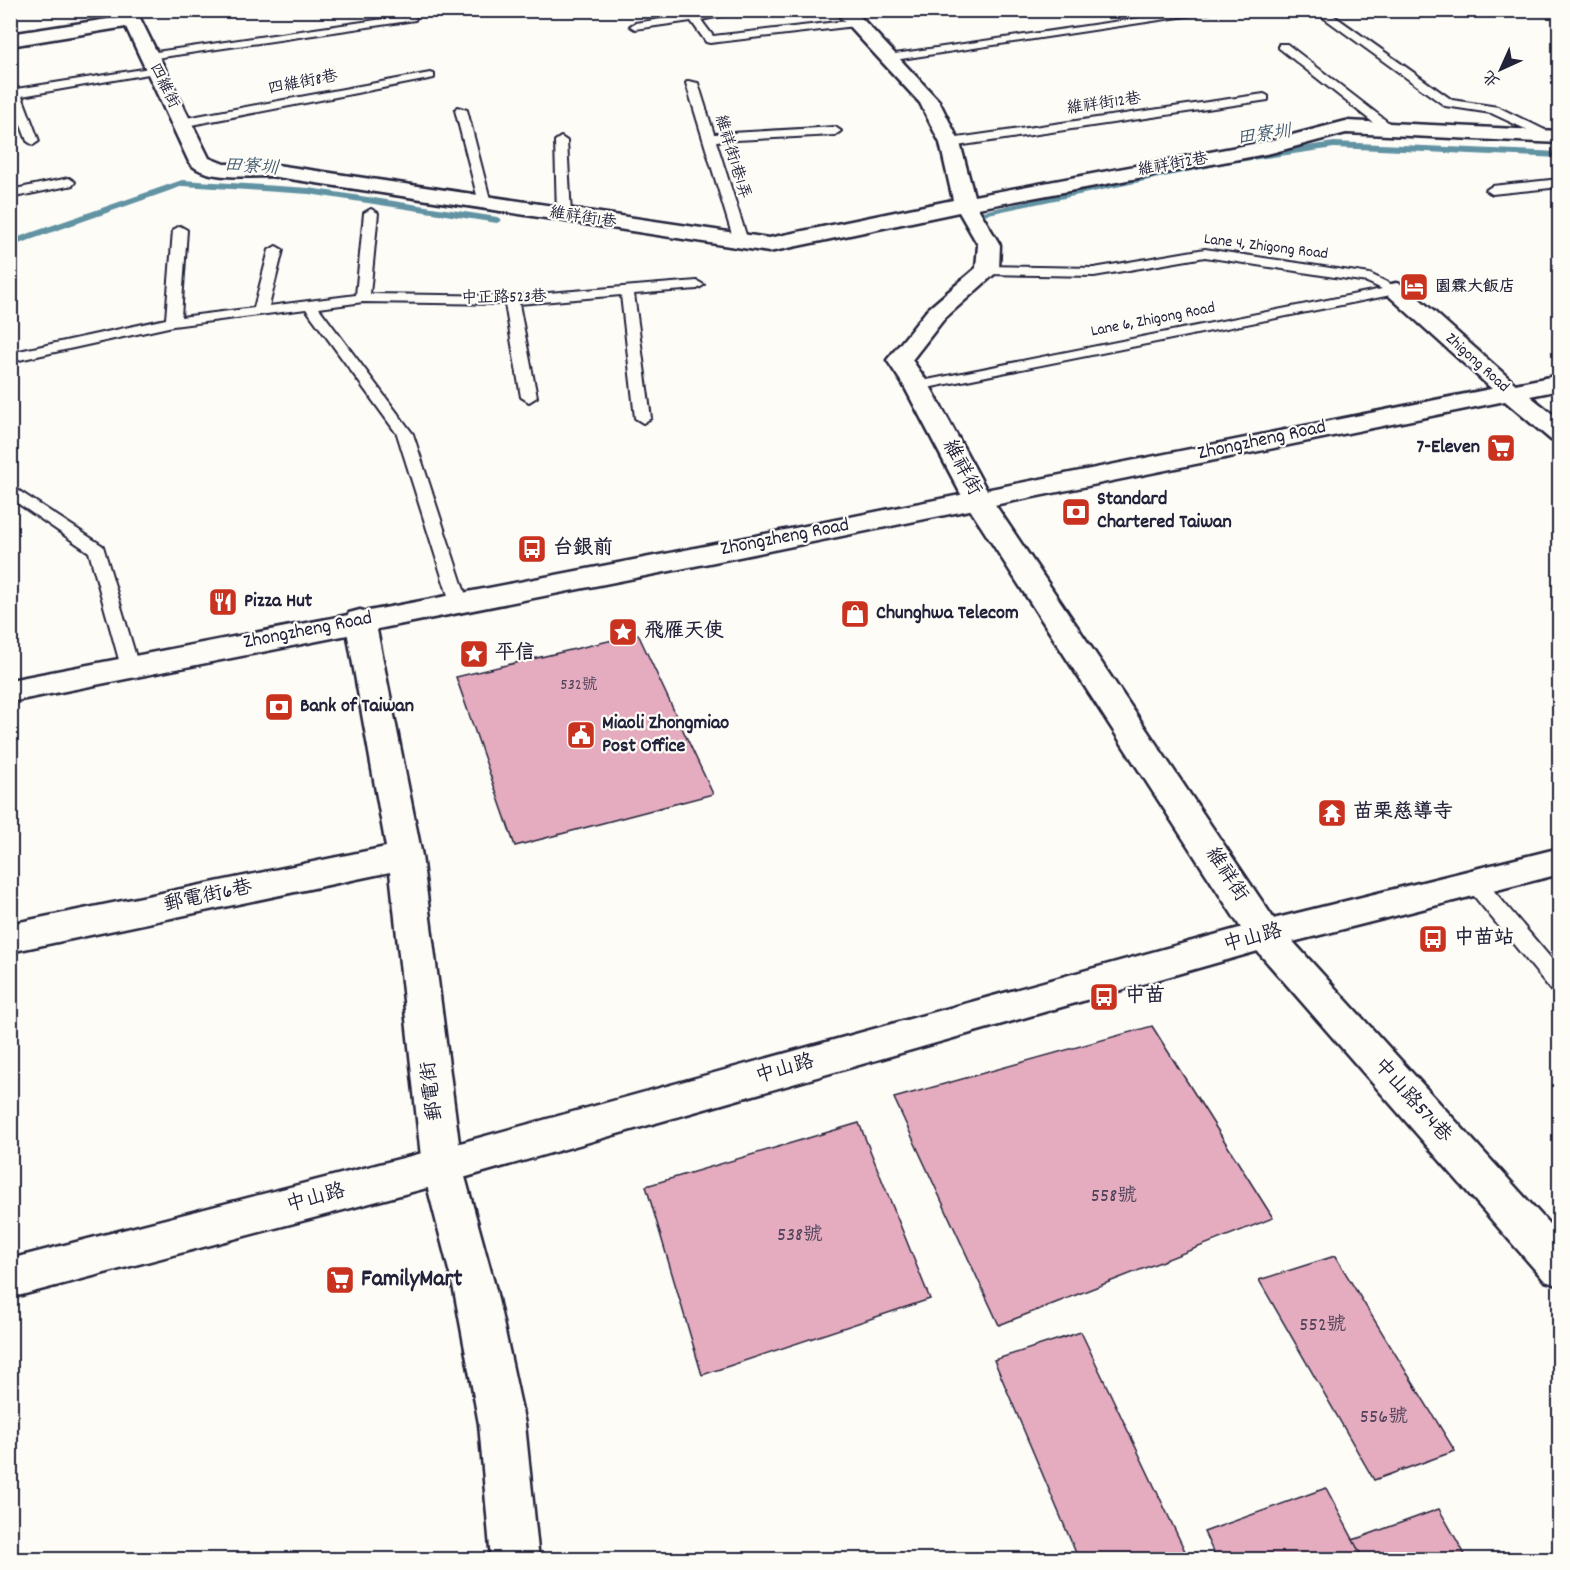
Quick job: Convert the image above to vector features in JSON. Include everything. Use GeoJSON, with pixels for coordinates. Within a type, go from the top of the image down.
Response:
{"type":"FeatureCollection","features":[{"type":"Feature","properties":{"kind":"street"},"geometry":{"type":"LineString","coordinates":[[10,40],[130,16]]}},
{"type":"Feature","properties":{"kind":"street","name":"四維街"},"geometry":{"type":"LineString","coordinates":[[130,16],[200,162]]}},
{"type":"Feature","properties":{"kind":"street"},"geometry":{"type":"LineString","coordinates":[[849,17],[928,102],[950,143],[965,204],[989,245],[987,270]]}},
{"type":"Feature","properties":{"kind":"street","name":"維祥街2巷"},"geometry":{"type":"LineString","coordinates":[[965,204],[1272,147],[1346,127],[1556,137]]}},
{"type":"Feature","properties":{"kind":"street","name":"維祥街1巷"},"geometry":{"type":"LineString","coordinates":[[200,162],[221,170],[270,170],[770,245],[965,204]]}},
{"type":"Feature","properties":{"kind":"street","name":"維祥街"},"geometry":{"type":"LineString","coordinates":[[987,270],[936,314],[899,360],[917,386],[978,500],[1265,935]]}},
{"type":"Feature","properties":{"kind":"street","name":"Zhigong Road"},"geometry":{"type":"LineString","coordinates":[[1396,290],[1560,434]]}},
{"type":"Feature","properties":{"kind":"street","name":"Zhongzheng Road"},"geometry":{"type":"LineString","coordinates":[[10,691],[360,620],[978,500],[1560,382]]}},
{"type":"Feature","properties":{"kind":"street","name":"郵電街"},"geometry":{"type":"LineString","coordinates":[[360,620],[405,856],[442,1166],[475,1290],[502,1424],[515,1560]]}},
{"type":"Feature","properties":{"kind":"street","name":"郵電街6巷"},"geometry":{"type":"LineString","coordinates":[[10,938],[405,856]]}},
{"type":"Feature","properties":{"kind":"street","name":"中山路"},"geometry":{"type":"LineString","coordinates":[[10,1279],[442,1166],[1265,935],[1476,884],[1560,861]]}},
{"type":"Feature","properties":{"kind":"street","name":"中山路574巷"},"geometry":{"type":"LineString","coordinates":[[1265,935],[1560,1267]]}},
{"type":"Feature","properties":{"kind":"lane"},"geometry":{"type":"LineString","coordinates":[[635,26],[692,14],[745,10]]}},
{"type":"Feature","properties":{"kind":"lane"},"geometry":{"type":"LineString","coordinates":[[888,58],[1221,10]]}},
{"type":"Feature","properties":{"kind":"lane"},"geometry":{"type":"LineString","coordinates":[[1318,10],[1449,103],[1494,110],[1556,137]]}},
{"type":"Feature","properties":{"kind":"lane"},"geometry":{"type":"LineString","coordinates":[[692,14],[710,40],[849,17]]}},
{"type":"Feature","properties":{"kind":"lane"},"geometry":{"type":"LineString","coordinates":[[33,141],[13,94],[152,63],[411,18]]}},
{"type":"Feature","properties":{"kind":"lane"},"geometry":{"type":"LineString","coordinates":[[1283,46],[1389,129]]}},
{"type":"Feature","properties":{"kind":"lane","name":"四維街8巷"},"geometry":{"type":"LineString","coordinates":[[181,123],[430,76]]}},
{"type":"Feature","properties":{"kind":"lane","name":"維祥街1巷1弄"},"geometry":{"type":"LineString","coordinates":[[692,83],[741,241]]}},
{"type":"Feature","properties":{"kind":"lane","name":"維祥街12巷"},"geometry":{"type":"LineString","coordinates":[[950,143],[1264,98]]}},
{"type":"Feature","properties":{"kind":"lane"},"geometry":{"type":"LineString","coordinates":[[461,110],[485,203]]}},
{"type":"Feature","properties":{"kind":"lane"},"geometry":{"type":"LineString","coordinates":[[709,138],[835,131]]}},
{"type":"Feature","properties":{"kind":"lane"},"geometry":{"type":"LineString","coordinates":[[561,141],[564,215]]}},
{"type":"Feature","properties":{"kind":"lane"},"geometry":{"type":"LineString","coordinates":[[10,194],[69,182]]}},
{"type":"Feature","properties":{"kind":"lane"},"geometry":{"type":"LineString","coordinates":[[1492,190],[1560,183]]}},
{"type":"Feature","properties":{"kind":"lane"},"geometry":{"type":"LineString","coordinates":[[363,297],[371,213]]}},
{"type":"Feature","properties":{"kind":"lane"},"geometry":{"type":"LineString","coordinates":[[173,322],[180,230]]}},
{"type":"Feature","properties":{"kind":"lane"},"geometry":{"type":"LineString","coordinates":[[260,312],[276,250]]}},
{"type":"Feature","properties":{"kind":"lane","name":"Lane 4, Zhigong Road"},"geometry":{"type":"LineString","coordinates":[[987,270],[1094,272],[1206,253],[1370,278],[1396,290]]}},
{"type":"Feature","properties":{"kind":"lane","name":"中正路523巷"},"geometry":{"type":"LineString","coordinates":[[10,358],[173,322],[363,297],[511,300],[697,285]]}},
{"type":"Feature","properties":{"kind":"lane","name":"Lane 6, Zhigong Road"},"geometry":{"type":"LineString","coordinates":[[917,386],[1396,290]]}},
{"type":"Feature","properties":{"kind":"lane"},"geometry":{"type":"LineString","coordinates":[[627,291],[643,418]]}},
{"type":"Feature","properties":{"kind":"lane"},"geometry":{"type":"LineString","coordinates":[[511,300],[529,397]]}},
{"type":"Feature","properties":{"kind":"lane"},"geometry":{"type":"LineString","coordinates":[[310,305],[405,434],[459,602]]}},
{"type":"Feature","properties":{"kind":"lane"},"geometry":{"type":"LineString","coordinates":[[10,490],[97,550],[130,667]]}},
{"type":"Feature","properties":{"kind":"lane"},"geometry":{"type":"LineString","coordinates":[[1476,884],[1560,985]]}},
{"type":"Feature","properties":{"kind":"building","name":"Miaoli Zhongmiao Post Office"},"geometry":{"type":"Polygon","coordinates":[[[638,634],[713,794],[515,846],[456,677],[638,634]]]}},
{"type":"Feature","properties":{"kind":"building"},"geometry":{"type":"Polygon","coordinates":[[[1152,1026],[1273,1218],[999,1325],[894,1098],[1152,1026]]]}},
{"type":"Feature","properties":{"kind":"building"},"geometry":{"type":"Polygon","coordinates":[[[859,1123],[930,1299],[702,1375],[646,1186],[859,1123]]]}},
{"type":"Feature","properties":{"kind":"building"},"geometry":{"type":"Polygon","coordinates":[[[1335,1256],[1455,1451],[1374,1480],[1259,1280],[1335,1256]]]}},
{"type":"Feature","properties":{"kind":"building"},"geometry":{"type":"Polygon","coordinates":[[[1081,1332],[1185,1551],[1160,1560],[1079,1560],[994,1360],[1081,1332]]]}},
{"type":"Feature","properties":{"kind":"building"},"geometry":{"type":"Polygon","coordinates":[[[1326,1488],[1364,1560],[1217,1560],[1204,1532],[1326,1488]]]}},
{"type":"Feature","properties":{"kind":"building"},"geometry":{"type":"Polygon","coordinates":[[[1439,1509],[1468,1560],[1364,1560],[1353,1540],[1439,1509]]]}},
{"type":"Feature","properties":{"kind":"waterway","name":"田寮圳"},"geometry":{"type":"LineString","coordinates":[[979,213],[1225,161],[1334,145],[1560,155]]}},
{"type":"Feature","properties":{"kind":"waterway","name":"田寮圳"},"geometry":{"type":"LineString","coordinates":[[10,244],[182,183],[309,191],[497,220]]}},
{"type":"Feature","properties":{"kind":"place","name":"園霖大飯店"},"geometry":{"type":"Point","coordinates":[1414,287]}},
{"type":"Feature","properties":{"kind":"place","name":"7-Eleven"},"geometry":{"type":"Point","coordinates":[1501,448]}},
{"type":"Feature","properties":{"kind":"place","name":"Standard Chartered Taiwan"},"geometry":{"type":"Point","coordinates":[1076,512]}},
{"type":"Feature","properties":{"kind":"place","name":"台銀前"},"geometry":{"type":"Point","coordinates":[532,549]}},
{"type":"Feature","properties":{"kind":"place","name":"Pizza Hut"},"geometry":{"type":"Point","coordinates":[223,602]}},
{"type":"Feature","properties":{"kind":"place","name":"Chunghwa Telecom"},"geometry":{"type":"Point","coordinates":[855,614]}},
{"type":"Feature","properties":{"kind":"place","name":"飛雁天使"},"geometry":{"type":"Point","coordinates":[623,632]}},
{"type":"Feature","properties":{"kind":"place","name":"平信"},"geometry":{"type":"Point","coordinates":[474,654]}},
{"type":"Feature","properties":{"kind":"place","name":"Bank of Taiwan"},"geometry":{"type":"Point","coordinates":[279,707]}},
{"type":"Feature","properties":{"kind":"place","name":"Miaoli Zhongmiao Post Office"},"geometry":{"type":"Point","coordinates":[581,735]}},
{"type":"Feature","properties":{"kind":"place","name":"苗栗慈導寺"},"geometry":{"type":"Point","coordinates":[1332,813]}},
{"type":"Feature","properties":{"kind":"place","name":"中苗站"},"geometry":{"type":"Point","coordinates":[1433,939]}},
{"type":"Feature","properties":{"kind":"place","name":"中苗"},"geometry":{"type":"Point","coordinates":[1104,997]}},
{"type":"Feature","properties":{"kind":"place","name":"FamilyMart"},"geometry":{"type":"Point","coordinates":[340,1280]}}]}
